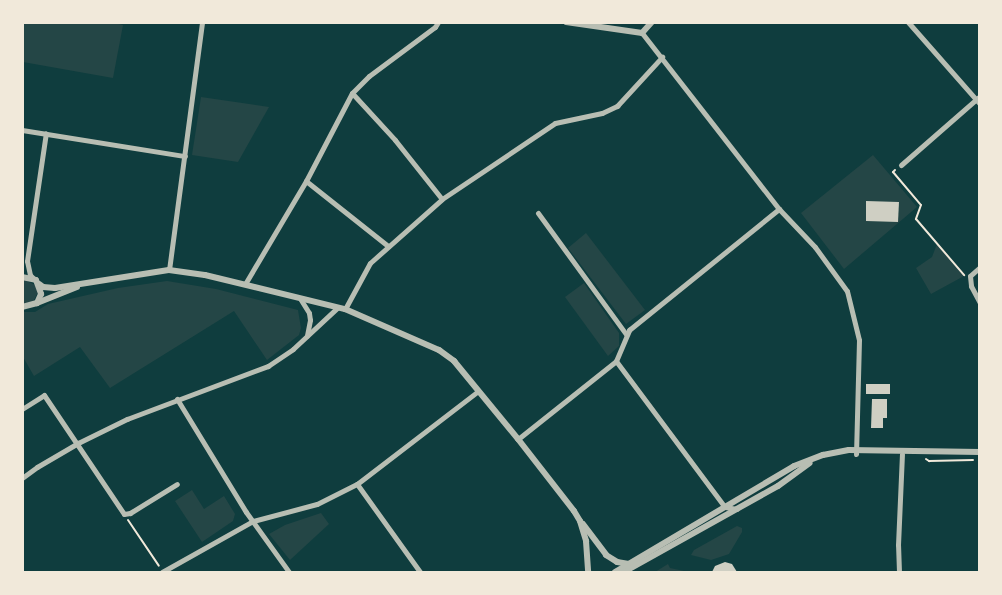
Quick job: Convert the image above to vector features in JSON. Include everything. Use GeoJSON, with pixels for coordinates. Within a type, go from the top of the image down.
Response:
{"type":"FeatureCollection","features":[{"type":"Feature","properties":{"kind":"street"},"geometry":{"type":"LineString","coordinates":[[168,270],[202,22]]}},
{"type":"Feature","properties":{"kind":"street"},"geometry":{"type":"LineString","coordinates":[[246,284],[306,181],[352,93],[369,76],[435,27],[438,22]]}},
{"type":"Feature","properties":{"kind":"street"},"geometry":{"type":"LineString","coordinates":[[566,22],[642,33],[662,56],[779,209],[815,247],[847,291],[859,340],[856,452]]}},
{"type":"Feature","properties":{"kind":"street"},"geometry":{"type":"LineString","coordinates":[[642,33],[652,22]]}},
{"type":"Feature","properties":{"kind":"street"},"geometry":{"type":"LineString","coordinates":[[901,165],[978,100],[908,22]]}},
{"type":"Feature","properties":{"kind":"street"},"geometry":{"type":"LineString","coordinates":[[345,309],[370,263],[442,199],[555,122],[602,113],[617,106],[662,56]]}},
{"type":"Feature","properties":{"kind":"street"},"geometry":{"type":"LineString","coordinates":[[352,93],[395,140],[442,199]]}},
{"type":"Feature","properties":{"kind":"street"},"geometry":{"type":"LineString","coordinates":[[22,130],[185,156]]}},
{"type":"Feature","properties":{"kind":"street"},"geometry":{"type":"LineString","coordinates":[[46,133],[27,260],[30,275],[43,287],[55,288],[168,270],[246,284],[301,300],[345,309],[439,350],[454,361],[518,439],[606,555],[617,562],[630,564]]}},
{"type":"Feature","properties":{"kind":"street"},"geometry":{"type":"LineString","coordinates":[[306,181],[388,246]]}},
{"type":"Feature","properties":{"kind":"street"},"geometry":{"type":"LineString","coordinates":[[518,439],[616,361],[626,334],[632,328],[779,209]]}},
{"type":"Feature","properties":{"kind":"street"},"geometry":{"type":"LineString","coordinates":[[538,213],[626,334]]}},
{"type":"Feature","properties":{"kind":"street"},"geometry":{"type":"LineString","coordinates":[[980,267],[970,276],[972,286],[980,303]]}},
{"type":"Feature","properties":{"kind":"street"},"geometry":{"type":"LineString","coordinates":[[22,277],[37,282]]}},
{"type":"Feature","properties":{"kind":"street"},"geometry":{"type":"LineString","coordinates":[[37,282],[41,294],[37,303]]}},
{"type":"Feature","properties":{"kind":"street"},"geometry":{"type":"LineString","coordinates":[[22,307],[28,307],[90,283]]}},
{"type":"Feature","properties":{"kind":"street"},"geometry":{"type":"LineString","coordinates":[[301,300],[309,313],[310,320],[307,336]]}},
{"type":"Feature","properties":{"kind":"street"},"geometry":{"type":"LineString","coordinates":[[22,478],[78,443],[127,419],[268,366],[293,349],[337,308]]}},
{"type":"Feature","properties":{"kind":"street"},"geometry":{"type":"LineString","coordinates":[[616,361],[725,507],[737,510]]}},
{"type":"Feature","properties":{"kind":"street"},"geometry":{"type":"LineString","coordinates":[[163,572],[253,521],[317,504],[357,484],[478,391]]}},
{"type":"Feature","properties":{"kind":"street"},"geometry":{"type":"LineString","coordinates":[[22,409],[44,395],[124,514],[130,513],[177,484]]}},
{"type":"Feature","properties":{"kind":"street"},"geometry":{"type":"LineString","coordinates":[[177,399],[253,521],[289,572]]}},
{"type":"Feature","properties":{"kind":"street"},"geometry":{"type":"LineString","coordinates":[[615,572],[794,466],[823,455],[856,452],[980,454]]}},
{"type":"Feature","properties":{"kind":"street"},"geometry":{"type":"LineString","coordinates":[[624,572],[778,486],[804,466],[833,456],[856,452],[980,454]]}},
{"type":"Feature","properties":{"kind":"street"},"geometry":{"type":"LineString","coordinates":[[900,572],[898,545],[902,454]]}},
{"type":"Feature","properties":{"kind":"street"},"geometry":{"type":"LineString","coordinates":[[357,484],[420,572]]}},
{"type":"Feature","properties":{"kind":"street"},"geometry":{"type":"LineString","coordinates":[[580,521],[586,541],[588,572]]}},
{"type":"Feature","properties":{"kind":"path"},"geometry":{"type":"LineString","coordinates":[[901,165],[893,172],[921,205],[916,219],[964,276],[970,276]]}},
{"type":"Feature","properties":{"kind":"path"},"geometry":{"type":"LineString","coordinates":[[124,514],[163,572]]}},
{"type":"Feature","properties":{"kind":"shaded area"},"geometry":{"type":"Polygon","coordinates":[[[110,22],[123,25],[113,78],[23,62],[23,23],[110,22]]]}},
{"type":"Feature","properties":{"kind":"shaded area"},"geometry":{"type":"Polygon","coordinates":[[[201,97],[269,107],[238,162],[192,155],[201,97]]]}},
{"type":"Feature","properties":{"kind":"shaded area"},"geometry":{"type":"Polygon","coordinates":[[[873,155],[917,207],[844,269],[801,213],[873,155]]]}},
{"type":"Feature","properties":{"kind":"shaded area"},"geometry":{"type":"Polygon","coordinates":[[[586,233],[645,310],[626,324],[568,248],[586,233]]]}},
{"type":"Feature","properties":{"kind":"shaded area"},"geometry":{"type":"Polygon","coordinates":[[[937,244],[964,276],[931,294],[916,268],[932,257],[937,244]]]}},
{"type":"Feature","properties":{"kind":"shaded area"},"geometry":{"type":"Polygon","coordinates":[[[25,280],[35,285],[38,292],[33,302],[23,304],[22,281],[25,280]]]}},
{"type":"Feature","properties":{"kind":"shaded area"},"geometry":{"type":"Polygon","coordinates":[[[167,281],[216,289],[298,310],[301,328],[299,335],[267,360],[234,311],[110,388],[80,347],[34,376],[23,357],[23,312],[35,312],[48,304],[118,288],[167,281]]]}},
{"type":"Feature","properties":{"kind":"shaded area"},"geometry":{"type":"Polygon","coordinates":[[[584,283],[619,333],[619,346],[608,356],[565,297],[584,283]]]}},
{"type":"Feature","properties":{"kind":"shaded area"},"geometry":{"type":"Polygon","coordinates":[[[192,490],[204,509],[224,496],[235,514],[233,521],[202,542],[175,501],[192,490]]]}},
{"type":"Feature","properties":{"kind":"shaded area"},"geometry":{"type":"Polygon","coordinates":[[[321,513],[329,524],[290,560],[269,534],[285,525],[321,513]]]}},
{"type":"Feature","properties":{"kind":"shaded area"},"geometry":{"type":"Polygon","coordinates":[[[737,526],[742,528],[742,532],[729,554],[711,560],[691,555],[694,550],[737,526]]]}},
{"type":"Feature","properties":{"kind":"shaded area"},"geometry":{"type":"Polygon","coordinates":[[[668,564],[670,568],[684,571],[655,572],[668,564]]]}},
{"type":"Feature","properties":{"kind":"building"},"geometry":{"type":"Polygon","coordinates":[[[866,201],[899,202],[898,222],[866,221],[866,201]]]}},
{"type":"Feature","properties":{"kind":"building"},"geometry":{"type":"Polygon","coordinates":[[[866,384],[890,384],[890,394],[866,394],[866,384]]]}},
{"type":"Feature","properties":{"kind":"building"},"geometry":{"type":"Polygon","coordinates":[[[872,399],[887,399],[887,418],[883,418],[883,428],[871,428],[872,399]]]}},
{"type":"Feature","properties":{"kind":"building"},"geometry":{"type":"Polygon","coordinates":[[[725,562],[732,564],[737,572],[712,572],[715,566],[725,562]]]}}]}
